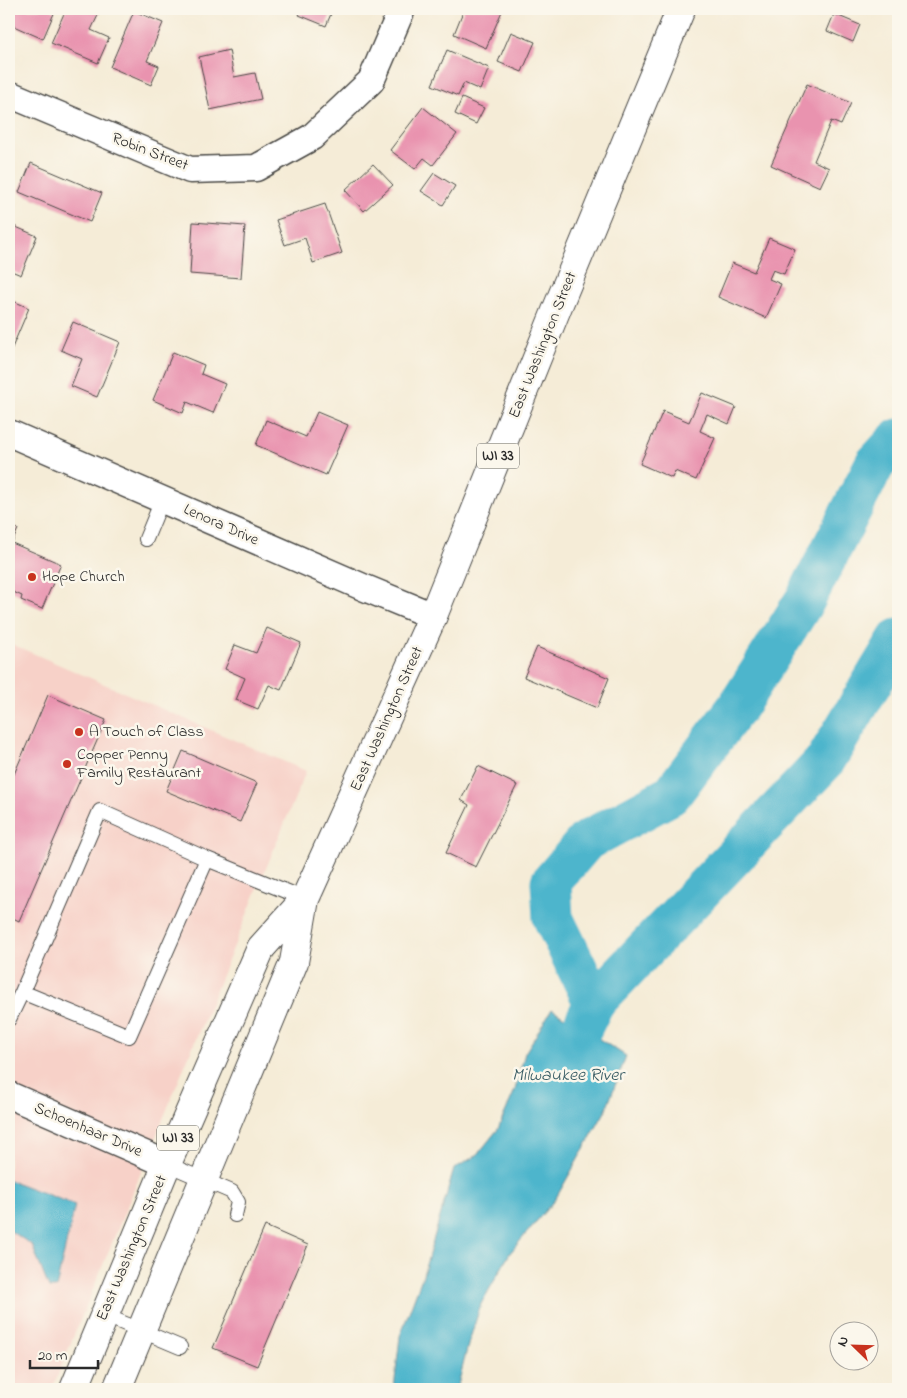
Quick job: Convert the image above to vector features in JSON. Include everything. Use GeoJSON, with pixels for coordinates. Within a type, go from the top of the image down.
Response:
{"type":"FeatureCollection","features":[{"type":"Feature","properties":{"kind":"main road","name":"East Washington Street"},"geometry":{"type":"LineString","coordinates":[[117,1389],[294,962],[305,900],[433,616],[554,315],[682,9]]}},
{"type":"Feature","properties":{"kind":"main road","name":"East Washington Street"},"geometry":{"type":"LineString","coordinates":[[74,1389],[167,1164],[262,948],[305,900]]}},
{"type":"Feature","properties":{"kind":"street","name":"Robin Street"},"geometry":{"type":"LineString","coordinates":[[9,94],[190,170],[256,168],[312,138],[370,81],[402,9]]}},
{"type":"Feature","properties":{"kind":"street","name":"Lenora Drive"},"geometry":{"type":"LineString","coordinates":[[9,433],[433,616]]}},
{"type":"Feature","properties":{"kind":"street","name":"Schoenhaar Drive"},"geometry":{"type":"LineString","coordinates":[[9,1096],[167,1164]]}},
{"type":"Feature","properties":{"kind":"lane"},"geometry":{"type":"LineString","coordinates":[[146,539],[162,500]]}},
{"type":"Feature","properties":{"kind":"lane"},"geometry":{"type":"LineString","coordinates":[[9,1017],[22,992],[100,812],[305,900]]}},
{"type":"Feature","properties":{"kind":"lane"},"geometry":{"type":"LineString","coordinates":[[22,992],[130,1036],[207,859]]}},
{"type":"Feature","properties":{"kind":"lane"},"geometry":{"type":"LineString","coordinates":[[167,1164],[232,1192],[238,1202],[236,1216]]}},
{"type":"Feature","properties":{"kind":"lane"},"geometry":{"type":"LineString","coordinates":[[104,1315],[180,1347]]}},
{"type":"Feature","properties":{"kind":"shaded area"},"geometry":{"type":"Polygon","coordinates":[[[9,643],[306,771],[52,1389],[9,1389],[9,643]]]}},
{"type":"Feature","properties":{"kind":"water","name":"Milwaukee River"},"geometry":{"type":"Polygon","coordinates":[[[552,1009],[626,1056],[606,1110],[556,1198],[510,1253],[481,1304],[457,1389],[394,1389],[400,1336],[423,1275],[454,1169],[477,1155],[498,1129],[515,1090],[525,1053],[552,1009]]]}},
{"type":"Feature","properties":{"kind":"water"},"geometry":{"type":"Polygon","coordinates":[[[9,1180],[75,1205],[56,1288],[49,1288],[32,1245],[9,1230],[9,1180]]]}},
{"type":"Feature","properties":{"kind":"building"},"geometry":{"type":"Polygon","coordinates":[[[9,9],[50,9],[55,11],[43,39],[9,24],[9,9]]]}},
{"type":"Feature","properties":{"kind":"building"},"geometry":{"type":"Polygon","coordinates":[[[66,9],[101,9],[91,30],[109,38],[98,63],[51,43],[66,9]]]}},
{"type":"Feature","properties":{"kind":"building"},"geometry":{"type":"Polygon","coordinates":[[[302,9],[333,9],[326,26],[299,15],[302,9]]]}},
{"type":"Feature","properties":{"kind":"building"},"geometry":{"type":"Polygon","coordinates":[[[464,9],[503,9],[486,48],[454,34],[464,9]]]}},
{"type":"Feature","properties":{"kind":"building"},"geometry":{"type":"Polygon","coordinates":[[[134,11],[163,23],[147,61],[159,66],[151,85],[110,67],[134,11]]]}},
{"type":"Feature","properties":{"kind":"building"},"geometry":{"type":"Polygon","coordinates":[[[834,14],[860,25],[853,42],[827,31],[834,14]]]}},
{"type":"Feature","properties":{"kind":"building"},"geometry":{"type":"Polygon","coordinates":[[[511,32],[535,42],[522,72],[498,62],[511,32]]]}},
{"type":"Feature","properties":{"kind":"building"},"geometry":{"type":"Polygon","coordinates":[[[229,50],[234,77],[255,73],[261,99],[210,110],[199,57],[229,50]]]}},
{"type":"Feature","properties":{"kind":"building"},"geometry":{"type":"Polygon","coordinates":[[[447,50],[489,68],[480,90],[464,83],[458,96],[432,85],[447,50]]]}},
{"type":"Feature","properties":{"kind":"building"},"geometry":{"type":"Polygon","coordinates":[[[807,84],[851,103],[841,125],[831,121],[814,161],[829,168],[820,187],[771,165],[807,84]]]}},
{"type":"Feature","properties":{"kind":"building"},"geometry":{"type":"Polygon","coordinates":[[[462,98],[484,108],[476,124],[455,114],[462,98]]]}},
{"type":"Feature","properties":{"kind":"building"},"geometry":{"type":"Polygon","coordinates":[[[423,107],[457,134],[433,165],[424,158],[415,169],[390,150],[423,107]]]}},
{"type":"Feature","properties":{"kind":"building"},"geometry":{"type":"Polygon","coordinates":[[[31,163],[102,193],[90,222],[19,192],[31,163]]]}},
{"type":"Feature","properties":{"kind":"building"},"geometry":{"type":"Polygon","coordinates":[[[373,164],[393,185],[364,211],[345,190],[373,164]]]}},
{"type":"Feature","properties":{"kind":"building"},"geometry":{"type":"Polygon","coordinates":[[[434,173],[455,186],[443,205],[421,191],[434,173]]]}},
{"type":"Feature","properties":{"kind":"building"},"geometry":{"type":"Polygon","coordinates":[[[325,204],[342,253],[313,263],[305,238],[285,245],[276,220],[325,204]]]}},
{"type":"Feature","properties":{"kind":"building"},"geometry":{"type":"Polygon","coordinates":[[[193,222],[245,226],[241,278],[190,274],[193,222]]]}},
{"type":"Feature","properties":{"kind":"building"},"geometry":{"type":"Polygon","coordinates":[[[9,224],[37,236],[21,275],[9,270],[9,224]]]}},
{"type":"Feature","properties":{"kind":"building"},"geometry":{"type":"Polygon","coordinates":[[[769,238],[795,249],[784,274],[773,270],[769,279],[781,284],[766,318],[718,297],[732,263],[754,272],[769,238]]]}},
{"type":"Feature","properties":{"kind":"building"},"geometry":{"type":"Polygon","coordinates":[[[9,299],[29,308],[9,355],[9,299]]]}},
{"type":"Feature","properties":{"kind":"building"},"geometry":{"type":"Polygon","coordinates":[[[73,322],[120,342],[97,397],[71,386],[82,359],[61,350],[73,322]]]}},
{"type":"Feature","properties":{"kind":"building"},"geometry":{"type":"Polygon","coordinates":[[[173,352],[204,365],[201,374],[225,384],[213,413],[187,402],[183,413],[153,400],[173,352]]]}},
{"type":"Feature","properties":{"kind":"building"},"geometry":{"type":"Polygon","coordinates":[[[702,393],[736,407],[729,424],[707,414],[700,431],[715,438],[696,480],[675,471],[672,478],[640,464],[663,411],[689,422],[702,393]]]}},
{"type":"Feature","properties":{"kind":"building"},"geometry":{"type":"Polygon","coordinates":[[[317,412],[348,425],[326,475],[256,445],[266,420],[306,437],[317,412]]]}},
{"type":"Feature","properties":{"kind":"building","name":"Hope Church"},"geometry":{"type":"Polygon","coordinates":[[[9,525],[18,529],[12,543],[61,564],[42,609],[21,600],[22,596],[9,590],[9,525]]]}},
{"type":"Feature","properties":{"kind":"building"},"geometry":{"type":"Polygon","coordinates":[[[267,628],[301,643],[281,690],[269,685],[258,709],[236,700],[245,678],[225,669],[235,645],[256,653],[267,628]]]}},
{"type":"Feature","properties":{"kind":"building"},"geometry":{"type":"Polygon","coordinates":[[[537,647],[609,678],[597,708],[524,677],[537,647]]]}},
{"type":"Feature","properties":{"kind":"building"},"geometry":{"type":"Polygon","coordinates":[[[48,695],[106,720],[19,921],[9,916],[9,786],[48,695]]]}},
{"type":"Feature","properties":{"kind":"building"},"geometry":{"type":"Polygon","coordinates":[[[183,751],[257,783],[240,822],[166,791],[183,751]]]}},
{"type":"Feature","properties":{"kind":"building"},"geometry":{"type":"Polygon","coordinates":[[[478,766],[517,785],[476,867],[446,853],[469,805],[461,800],[478,766]]]}},
{"type":"Feature","properties":{"kind":"building"},"geometry":{"type":"Polygon","coordinates":[[[265,1226],[308,1245],[257,1366],[213,1348],[265,1226]]]}},
{"type":"Feature","properties":{"kind":"waterway"},"geometry":{"type":"LineString","coordinates":[[594,1003],[553,918],[551,882],[586,841],[671,795],[738,706],[805,600],[875,464],[898,439]]}},
{"type":"Feature","properties":{"kind":"waterway","name":"Milwaukee River"},"geometry":{"type":"LineString","coordinates":[[557,1079],[594,1003],[825,761],[898,639]]}},
{"type":"Feature","properties":{"kind":"place","name":"Hope Church"},"geometry":{"type":"Point","coordinates":[32,577]}},
{"type":"Feature","properties":{"kind":"place","name":"A Touch of Class"},"geometry":{"type":"Point","coordinates":[79,732]}},
{"type":"Feature","properties":{"kind":"place","name":"Copper Penny Family Restaurant"},"geometry":{"type":"Point","coordinates":[67,764]}}]}
